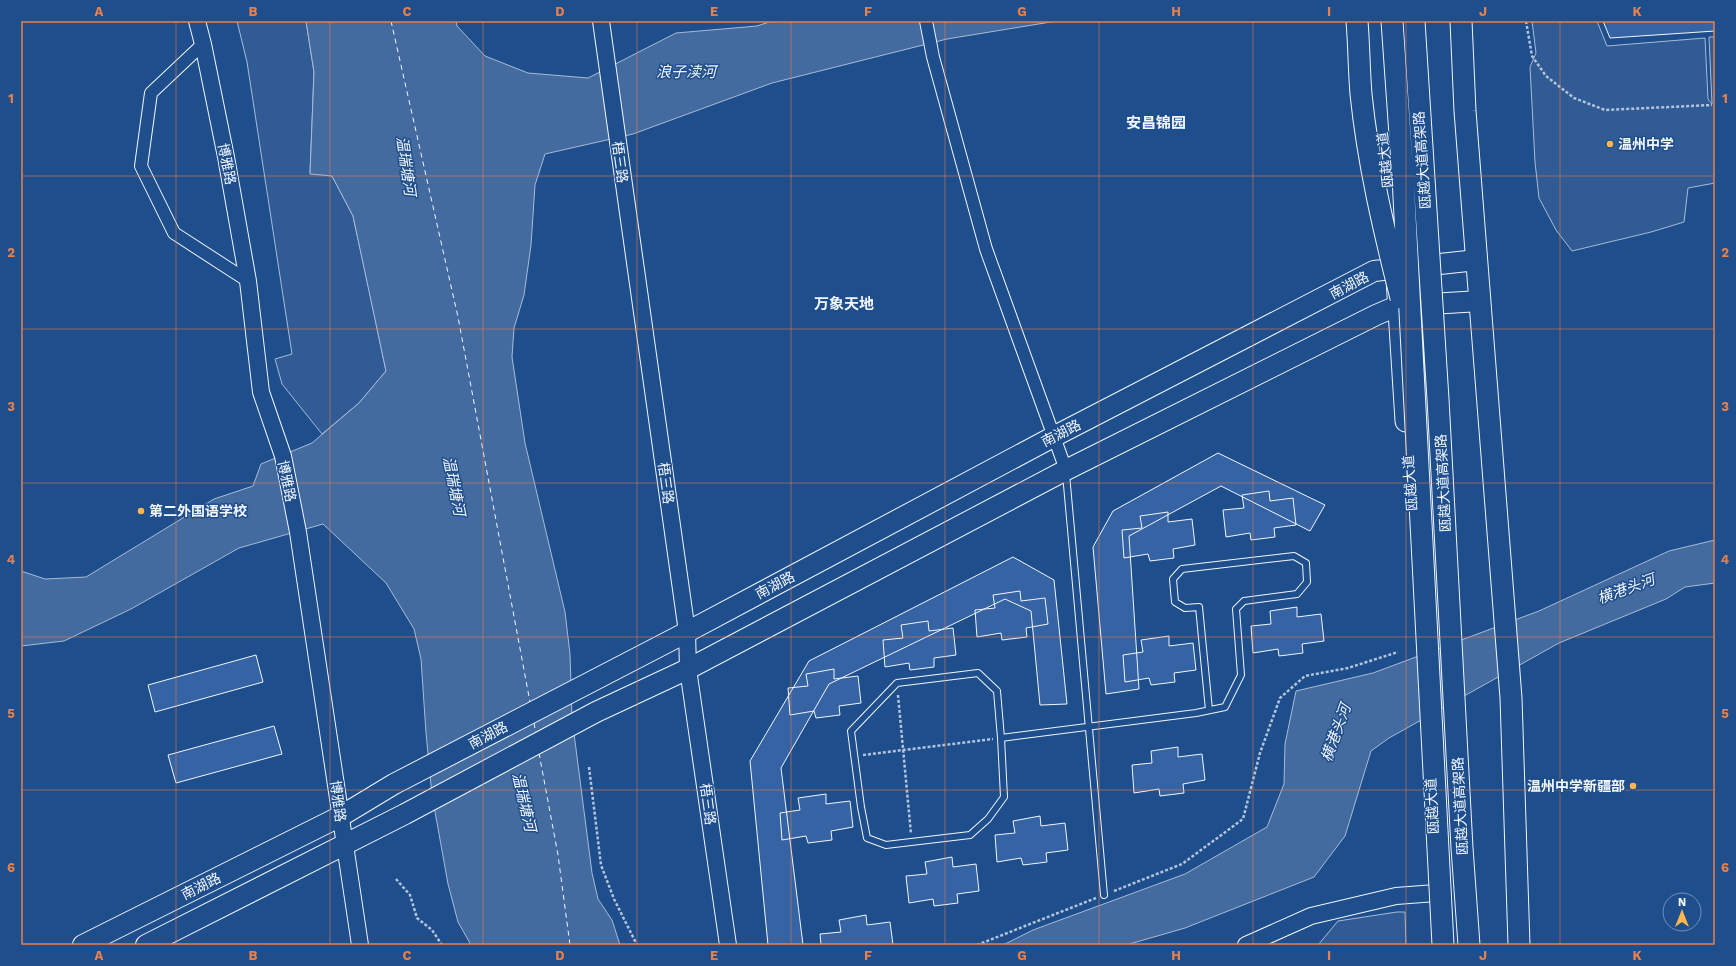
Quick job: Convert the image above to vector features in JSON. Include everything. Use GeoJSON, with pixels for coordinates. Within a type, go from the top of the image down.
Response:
{"type":"FeatureCollection","features":[{"type":"Feature","properties":{"kind":"highway"},"geometry":{"type":"LineString","coordinates":[[1357,21],[1361,94],[1371,160],[1384,235],[1412,343]]}},
{"type":"Feature","properties":{"kind":"highway","name":"瓯越大道"},"geometry":{"type":"LineString","coordinates":[[1374,21],[1380,113],[1396,269],[1427,720],[1436,893],[1442,945]]}},
{"type":"Feature","properties":{"kind":"highway","name":"瓯越大道高架路"},"geometry":{"type":"LineString","coordinates":[[1392,21],[1403,178],[1412,343],[1442,945]]}},
{"type":"Feature","properties":{"kind":"highway","name":"瓯越大道高架路"},"geometry":{"type":"LineString","coordinates":[[1414,21],[1438,399],[1462,848],[1469,945]]}},
{"type":"Feature","properties":{"kind":"highway"},"geometry":{"type":"LineString","coordinates":[[1461,21],[1465,111],[1512,698],[1519,945]]}},
{"type":"Feature","properties":{"kind":"main road","name":"南湖路"},"geometry":{"type":"LineString","coordinates":[[83,945],[341,816],[394,784],[687,632],[1053,437],[1374,272],[1478,260]]}},
{"type":"Feature","properties":{"kind":"main road","name":"南湖路"},"geometry":{"type":"LineString","coordinates":[[146,945],[405,814],[596,712],[688,669],[1066,470],[1398,306],[1480,301]]}},
{"type":"Feature","properties":{"kind":"street","name":"博雅路"},"geometry":{"type":"LineString","coordinates":[[197,21],[203,44],[248,281],[260,392],[283,456],[298,532],[360,945]]}},
{"type":"Feature","properties":{"kind":"street","name":"梧三路"},"geometry":{"type":"LineString","coordinates":[[601,21],[687,632],[688,669],[728,945]]}},
{"type":"Feature","properties":{"kind":"street"},"geometry":{"type":"LineString","coordinates":[[926,21],[933,57],[986,249],[1066,470]]}},
{"type":"Feature","properties":{"kind":"street"},"geometry":{"type":"LineString","coordinates":[[203,44],[151,93],[141,166],[174,233],[248,281]]}},
{"type":"Feature","properties":{"kind":"street"},"geometry":{"type":"LineString","coordinates":[[1246,945],[1311,916],[1396,896],[1436,893]]}},
{"type":"Feature","properties":{"kind":"lane"},"geometry":{"type":"LineString","coordinates":[[1066,470],[1104,894]]}},
{"type":"Feature","properties":{"kind":"lane"},"geometry":{"type":"LineString","coordinates":[[1001,738],[1089,727],[1209,710],[1224,707],[1242,675],[1236,609],[1244,601],[1297,594],[1307,582],[1306,563],[1294,556],[1182,569],[1172,578],[1175,602],[1185,608],[1199,607],[1209,710]]}},
{"type":"Feature","properties":{"kind":"lane"},"geometry":{"type":"LineString","coordinates":[[978,673],[997,691],[1001,738],[1004,797],[988,819],[970,835],[886,845],[867,838],[861,807],[851,731],[897,683],[978,673]]}},
{"type":"Feature","properties":{"kind":"path"},"geometry":{"type":"LineString","coordinates":[[1526,21],[1532,56],[1546,76],[1574,98],[1605,110],[1712,105]]}},
{"type":"Feature","properties":{"kind":"path"},"geometry":{"type":"LineString","coordinates":[[977,945],[1182,864],[1243,819],[1260,753],[1280,698],[1304,676],[1348,668],[1398,652]]}},
{"type":"Feature","properties":{"kind":"path"},"geometry":{"type":"LineString","coordinates":[[897,683],[902,750],[912,842]]}},
{"type":"Feature","properties":{"kind":"path"},"geometry":{"type":"LineString","coordinates":[[854,756],[1001,738]]}},
{"type":"Feature","properties":{"kind":"path"},"geometry":{"type":"LineString","coordinates":[[589,767],[602,865],[614,899],[637,945]]}},
{"type":"Feature","properties":{"kind":"path"},"geometry":{"type":"LineString","coordinates":[[396,879],[410,895],[417,918],[432,930],[442,945]]}},
{"type":"Feature","properties":{"kind":"shaded area"},"geometry":{"type":"Polygon","coordinates":[[[237,21],[306,21],[314,72],[310,173],[332,176],[353,216],[386,371],[359,403],[322,434],[282,384],[275,359],[292,354],[247,62],[237,21]]]}},
{"type":"Feature","properties":{"kind":"shaded area"},"geometry":{"type":"Polygon","coordinates":[[[1532,21],[1597,21],[1607,46],[1705,38],[1708,99],[1712,104],[1709,37],[1715,37],[1715,183],[1688,188],[1684,222],[1651,232],[1572,251],[1556,230],[1539,198],[1535,162],[1530,67],[1536,53],[1532,21]]]}},
{"type":"Feature","properties":{"kind":"shaded area"},"geometry":{"type":"Polygon","coordinates":[[[1405,912],[1406,945],[1318,945],[1338,921],[1405,912]]]}},
{"type":"Feature","properties":{"kind":"water"},"geometry":{"type":"Polygon","coordinates":[[[306,21],[456,21],[457,26],[485,56],[528,73],[588,78],[676,33],[757,26],[772,21],[1057,21],[947,39],[772,83],[633,134],[545,154],[535,185],[531,245],[524,295],[514,328],[512,357],[525,443],[565,612],[570,654],[572,718],[592,873],[598,899],[612,920],[620,945],[471,945],[458,922],[448,884],[432,795],[421,659],[414,629],[386,583],[323,524],[239,548],[131,609],[64,641],[21,646],[21,571],[45,579],[86,577],[214,499],[253,486],[261,464],[312,443],[359,403],[386,371],[353,216],[332,176],[310,174],[314,72],[306,21]]]}},
{"type":"Feature","properties":{"kind":"water","name":"横港头河"},"geometry":{"type":"Polygon","coordinates":[[[1715,540],[1715,583],[1685,587],[1666,599],[1559,643],[1389,738],[1371,751],[1345,836],[1314,877],[1185,928],[1126,945],[1003,945],[1033,930],[1185,874],[1267,827],[1284,784],[1285,744],[1296,691],[1373,673],[1539,611],[1669,551],[1715,540]]]}},
{"type":"Feature","properties":{"kind":"building"},"geometry":{"type":"Polygon","coordinates":[[[1603,21],[1715,21],[1715,31],[1610,38],[1603,21]]]}},
{"type":"Feature","properties":{"kind":"building"},"geometry":{"type":"Polygon","coordinates":[[[1218,453],[1325,505],[1310,531],[1221,486],[1129,536],[1139,689],[1106,694],[1093,547],[1113,511],[1218,453]]]}},
{"type":"Feature","properties":{"kind":"building"},"geometry":{"type":"Polygon","coordinates":[[[1269,491],[1270,501],[1293,498],[1296,525],[1274,528],[1275,537],[1251,540],[1250,533],[1226,537],[1223,510],[1244,508],[1242,495],[1269,491]]]}},
{"type":"Feature","properties":{"kind":"building"},"geometry":{"type":"Polygon","coordinates":[[[1168,512],[1168,522],[1192,519],[1195,545],[1173,549],[1174,558],[1150,561],[1148,554],[1124,558],[1122,530],[1142,528],[1140,516],[1168,512]]]}},
{"type":"Feature","properties":{"kind":"building"},"geometry":{"type":"Polygon","coordinates":[[[1013,557],[1054,580],[1067,704],[1040,705],[1031,611],[1005,599],[829,684],[781,768],[803,945],[768,945],[750,761],[809,661],[1013,557]]]}},
{"type":"Feature","properties":{"kind":"building"},"geometry":{"type":"Polygon","coordinates":[[[1020,591],[1021,601],[1045,598],[1048,624],[1026,628],[1027,637],[1002,640],[1001,633],[977,637],[975,610],[995,608],[993,595],[1020,591]]]}},
{"type":"Feature","properties":{"kind":"building"},"geometry":{"type":"Polygon","coordinates":[[[1297,607],[1297,617],[1321,614],[1324,641],[1302,644],[1303,653],[1279,656],[1278,649],[1253,653],[1251,626],[1271,624],[1270,611],[1297,607]]]}},
{"type":"Feature","properties":{"kind":"building"},"geometry":{"type":"Polygon","coordinates":[[[928,621],[929,631],[953,628],[956,655],[934,658],[934,667],[910,670],[909,663],[885,667],[883,640],[903,638],[901,625],[928,621]]]}},
{"type":"Feature","properties":{"kind":"building"},"geometry":{"type":"Polygon","coordinates":[[[1169,636],[1169,646],[1193,643],[1196,670],[1174,673],[1175,682],[1151,685],[1149,678],[1125,682],[1123,655],[1143,652],[1141,640],[1169,636]]]}},
{"type":"Feature","properties":{"kind":"building"},"geometry":{"type":"Polygon","coordinates":[[[256,655],[263,682],[155,712],[148,685],[256,655]]]}},
{"type":"Feature","properties":{"kind":"building"},"geometry":{"type":"Polygon","coordinates":[[[834,669],[834,679],[858,676],[861,703],[839,706],[840,715],[816,718],[814,711],[790,715],[788,688],[808,686],[806,674],[834,669]]]}},
{"type":"Feature","properties":{"kind":"building"},"geometry":{"type":"Polygon","coordinates":[[[274,726],[282,754],[176,783],[168,755],[274,726]]]}},
{"type":"Feature","properties":{"kind":"building"},"geometry":{"type":"Polygon","coordinates":[[[1178,747],[1178,757],[1202,754],[1205,780],[1183,784],[1184,793],[1160,796],[1159,789],[1134,793],[1132,765],[1152,763],[1151,751],[1178,747]]]}},
{"type":"Feature","properties":{"kind":"building"},"geometry":{"type":"Polygon","coordinates":[[[826,794],[826,804],[850,801],[853,827],[831,831],[832,840],[808,843],[806,836],[782,840],[780,813],[800,810],[798,798],[826,794]]]}},
{"type":"Feature","properties":{"kind":"building"},"geometry":{"type":"Polygon","coordinates":[[[1040,816],[1041,826],[1065,823],[1068,850],[1046,853],[1047,862],[1023,865],[1021,858],[997,862],[995,835],[1015,833],[1013,821],[1040,816]]]}},
{"type":"Feature","properties":{"kind":"building"},"geometry":{"type":"Polygon","coordinates":[[[952,857],[953,867],[976,864],[979,891],[957,894],[958,903],[934,906],[933,899],[909,903],[906,876],[927,874],[925,862],[952,857]]]}},
{"type":"Feature","properties":{"kind":"building"},"geometry":{"type":"Polygon","coordinates":[[[866,915],[867,925],[890,922],[893,945],[821,945],[820,934],[841,932],[839,920],[866,915]]]}},
{"type":"Feature","properties":{"kind":"ferry route"},"geometry":{"type":"LineString","coordinates":[[391,21],[458,317],[530,702]]}},
{"type":"Feature","properties":{"kind":"ferry route"},"geometry":{"type":"LineString","coordinates":[[534,723],[536,734]]}},
{"type":"Feature","properties":{"kind":"ferry route"},"geometry":{"type":"LineString","coordinates":[[539,753],[558,855],[570,945]]}},
{"type":"Feature","properties":{"kind":"place","name":"温州中学"},"geometry":{"type":"Point","coordinates":[1610,144]}},
{"type":"Feature","properties":{"kind":"place","name":"第二外国语学校"},"geometry":{"type":"Point","coordinates":[141,511]}},
{"type":"Feature","properties":{"kind":"place","name":"温州中学新疆部"},"geometry":{"type":"Point","coordinates":[1633,786]}},
{"type":"Feature","properties":{"kind":"district","name":"安昌锦园"},"geometry":{"type":"Point","coordinates":[1156,123]}},
{"type":"Feature","properties":{"kind":"district","name":"万象天地"},"geometry":{"type":"Point","coordinates":[844,304]}},
{"type":"Feature","properties":{"kind":"water label","name":"浪子渎河"},"geometry":{"type":"Point","coordinates":[686,72]}},
{"type":"Feature","properties":{"kind":"water label","name":"温瑞塘河"},"geometry":{"type":"Point","coordinates":[406,166]}},
{"type":"Feature","properties":{"kind":"water label","name":"温瑞塘河"},"geometry":{"type":"Point","coordinates":[454,486]}},
{"type":"Feature","properties":{"kind":"water label","name":"温瑞塘河"},"geometry":{"type":"Point","coordinates":[524,802]}}]}
